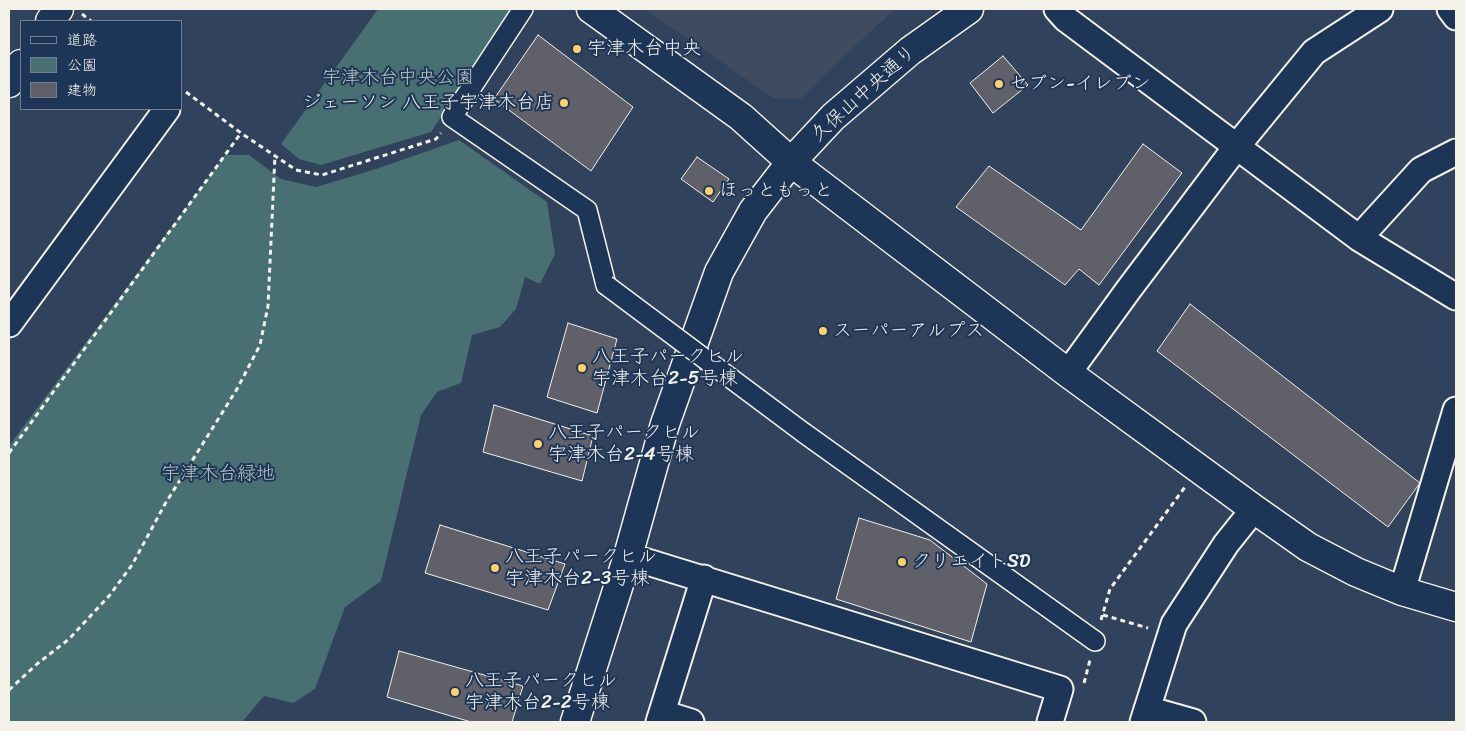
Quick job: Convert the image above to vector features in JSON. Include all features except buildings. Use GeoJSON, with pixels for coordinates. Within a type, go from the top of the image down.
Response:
{"type":"FeatureCollection","features":[{"type":"Feature","properties":{"kind":"street"},"geometry":{"type":"LineString","coordinates":[[522,9],[452,117],[586,210],[606,285],[804,433],[1095,641]]}},
{"type":"Feature","properties":{"kind":"street"},"geometry":{"type":"LineString","coordinates":[[591,9],[741,117],[791,162],[1068,373],[1308,547],[1356,572],[1402,590],[1456,607]]}},
{"type":"Feature","properties":{"kind":"street","name":"久保山中央通り"},"geometry":{"type":"LineString","coordinates":[[575,722],[628,556],[665,424],[719,272],[752,211],[791,162],[833,117],[910,51],[969,9]]}},
{"type":"Feature","properties":{"kind":"street"},"geometry":{"type":"LineString","coordinates":[[1057,9],[1066,19],[1359,238],[1456,297]]}},
{"type":"Feature","properties":{"kind":"street"},"geometry":{"type":"LineString","coordinates":[[1068,373],[1237,146],[1314,52],[1380,9]]}},
{"type":"Feature","properties":{"kind":"street"},"geometry":{"type":"LineString","coordinates":[[1450,9],[1456,17]]}},
{"type":"Feature","properties":{"kind":"street"},"geometry":{"type":"LineString","coordinates":[[9,83],[20,66]]}},
{"type":"Feature","properties":{"kind":"street"},"geometry":{"type":"LineString","coordinates":[[9,324],[166,110]]}},
{"type":"Feature","properties":{"kind":"street"},"geometry":{"type":"LineString","coordinates":[[1359,238],[1421,170],[1456,152]]}},
{"type":"Feature","properties":{"kind":"street"},"geometry":{"type":"LineString","coordinates":[[1402,590],[1451,448],[1456,410]]}},
{"type":"Feature","properties":{"kind":"street"},"geometry":{"type":"LineString","coordinates":[[1193,722],[1145,715],[1174,624],[1226,544],[1254,509]]}},
{"type":"Feature","properties":{"kind":"street"},"geometry":{"type":"LineString","coordinates":[[628,556],[1060,689],[1050,722]]}},
{"type":"Feature","properties":{"kind":"street"},"geometry":{"type":"LineString","coordinates":[[691,722],[660,718],[704,578]]}},
{"type":"Feature","properties":{"kind":"path"},"geometry":{"type":"LineString","coordinates":[[182,90],[296,170],[322,174],[436,139],[452,117]]}},
{"type":"Feature","properties":{"kind":"path"},"geometry":{"type":"LineString","coordinates":[[9,453],[241,133]]}},
{"type":"Feature","properties":{"kind":"path"},"geometry":{"type":"LineString","coordinates":[[9,690],[37,664],[69,639],[110,596],[132,565],[165,504],[237,389],[260,345],[268,306],[275,155]]}},
{"type":"Feature","properties":{"kind":"path"},"geometry":{"type":"LineString","coordinates":[[1082,687],[1110,589],[1198,468]]}},
{"type":"Feature","properties":{"kind":"path"},"geometry":{"type":"LineString","coordinates":[[1103,615],[1171,635]]}},
{"type":"Feature","properties":{"kind":"shaded area"},"geometry":{"type":"Polygon","coordinates":[[[645,9],[895,9],[801,99],[773,98],[645,9]]]}},
{"type":"Feature","properties":{"kind":"green space","name":"宇津木台中央公園"},"geometry":{"type":"Polygon","coordinates":[[[378,9],[512,9],[431,132],[321,165],[299,159],[281,144],[378,9]]]}},
{"type":"Feature","properties":{"kind":"green space","name":"宇津木台緑地"},"geometry":{"type":"Polygon","coordinates":[[[459,140],[547,202],[555,254],[540,284],[525,277],[516,309],[500,327],[472,335],[461,383],[437,392],[421,415],[381,581],[345,607],[315,689],[293,703],[264,696],[242,722],[9,722],[9,446],[225,155],[249,155],[281,179],[316,187],[376,169],[459,140]]]}},
{"type":"Feature","properties":{"kind":"place","name":"宇津木台中央"},"geometry":{"type":"Point","coordinates":[577,49]}},
{"type":"Feature","properties":{"kind":"place","name":"セブン-イレブン"},"geometry":{"type":"Point","coordinates":[999,84]}},
{"type":"Feature","properties":{"kind":"place","name":"ジェーソン 八王子宇津木台店"},"geometry":{"type":"Point","coordinates":[564,103]}},
{"type":"Feature","properties":{"kind":"place","name":"ほっともっと"},"geometry":{"type":"Point","coordinates":[709,191]}},
{"type":"Feature","properties":{"kind":"place","name":"スーパーアルプス"},"geometry":{"type":"Point","coordinates":[823,331]}},
{"type":"Feature","properties":{"kind":"place","name":"八王子パークヒル 宇津木台2-5号棟"},"geometry":{"type":"Point","coordinates":[582,368]}},
{"type":"Feature","properties":{"kind":"place","name":"八王子パークヒル 宇津木台2-4号棟"},"geometry":{"type":"Point","coordinates":[538,444]}},
{"type":"Feature","properties":{"kind":"place","name":"クリエイトSD"},"geometry":{"type":"Point","coordinates":[902,562]}},
{"type":"Feature","properties":{"kind":"place","name":"八王子パークヒル 宇津木台2-3号棟"},"geometry":{"type":"Point","coordinates":[495,568]}},
{"type":"Feature","properties":{"kind":"place","name":"八王子パークヒル 宇津木台2-2号棟"},"geometry":{"type":"Point","coordinates":[455,692]}}]}
